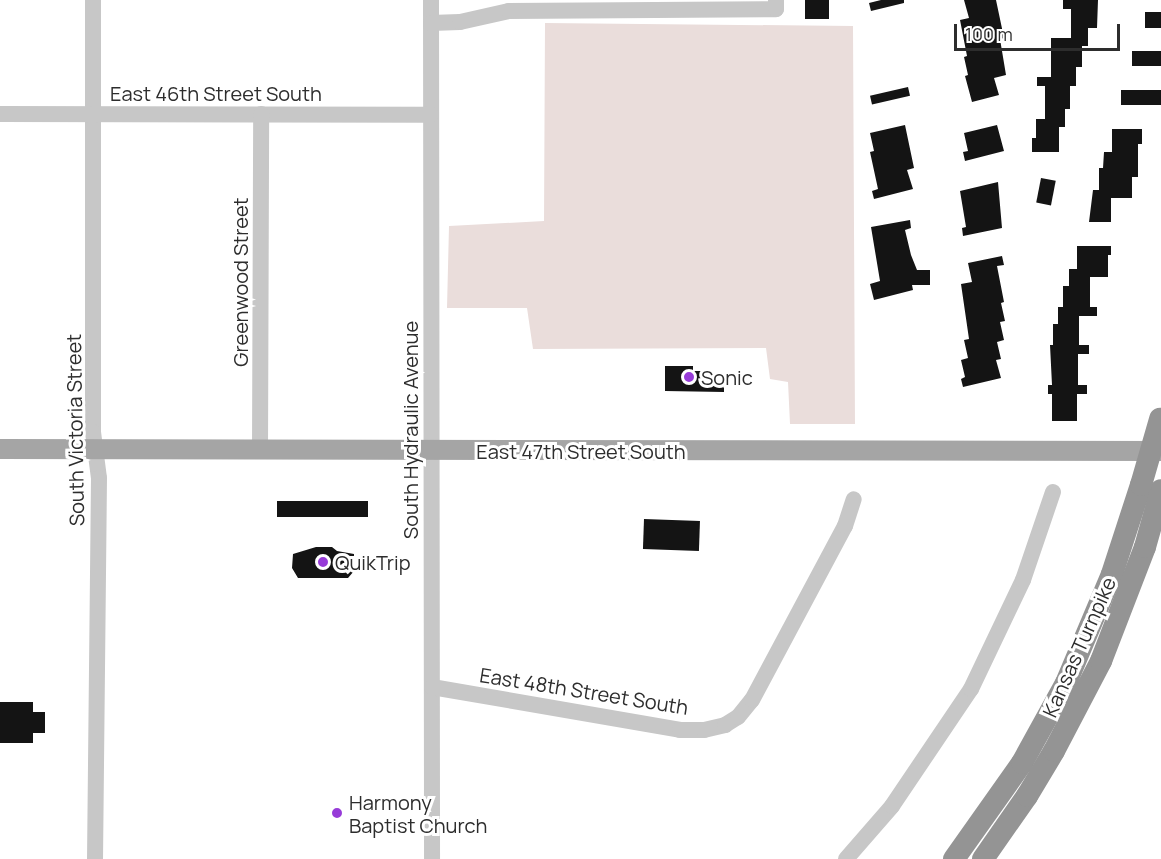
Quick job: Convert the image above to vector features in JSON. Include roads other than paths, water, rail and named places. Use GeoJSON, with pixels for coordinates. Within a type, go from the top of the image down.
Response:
{"type":"FeatureCollection","features":[{"type":"Feature","properties":{"kind":"highway","name":"Kansas Turnpike"},"geometry":{"type":"LineString","coordinates":[[983,859],[1027,796],[1054,751],[1101,661],[1138,566],[1160,417]]}},
{"type":"Feature","properties":{"kind":"highway","name":"Kansas Turnpike"},"geometry":{"type":"LineString","coordinates":[[954,859],[1022,763],[1066,683],[1151,487]]}},
{"type":"Feature","properties":{"kind":"main road","name":"East 47th Street South"},"geometry":{"type":"LineString","coordinates":[[0,449],[1161,451]]}},
{"type":"Feature","properties":{"kind":"street","name":"South Victoria Street"},"geometry":{"type":"LineString","coordinates":[[93,0],[95,449],[99,486],[94,859]]}},
{"type":"Feature","properties":{"kind":"street","name":"South Hydraulic Avenue"},"geometry":{"type":"LineString","coordinates":[[431,0],[432,859]]}},
{"type":"Feature","properties":{"kind":"street"},"geometry":{"type":"LineString","coordinates":[[431,23],[460,22],[537,5],[776,4]]}},
{"type":"Feature","properties":{"kind":"street","name":"East 46th Street South"},"geometry":{"type":"LineString","coordinates":[[0,114],[431,115]]}},
{"type":"Feature","properties":{"kind":"street","name":"Greenwood Street"},"geometry":{"type":"LineString","coordinates":[[260,450],[261,114]]}},
{"type":"Feature","properties":{"kind":"street"},"geometry":{"type":"LineString","coordinates":[[846,859],[892,806],[971,689],[1023,580],[1053,492]]}},
{"type":"Feature","properties":{"kind":"street","name":"East 48th Street South"},"geometry":{"type":"LineString","coordinates":[[432,687],[680,730],[711,730],[728,723],[738,717],[752,700],[845,526],[854,499]]}},
{"type":"Feature","properties":{"kind":"place","name":"Sonic"},"geometry":{"type":"Point","coordinates":[689,377]}},
{"type":"Feature","properties":{"kind":"place","name":"QuikTrip"},"geometry":{"type":"Point","coordinates":[323,562]}},
{"type":"Feature","properties":{"kind":"place","name":"Harmony Baptist Church"},"geometry":{"type":"Point","coordinates":[337,813]}}]}
